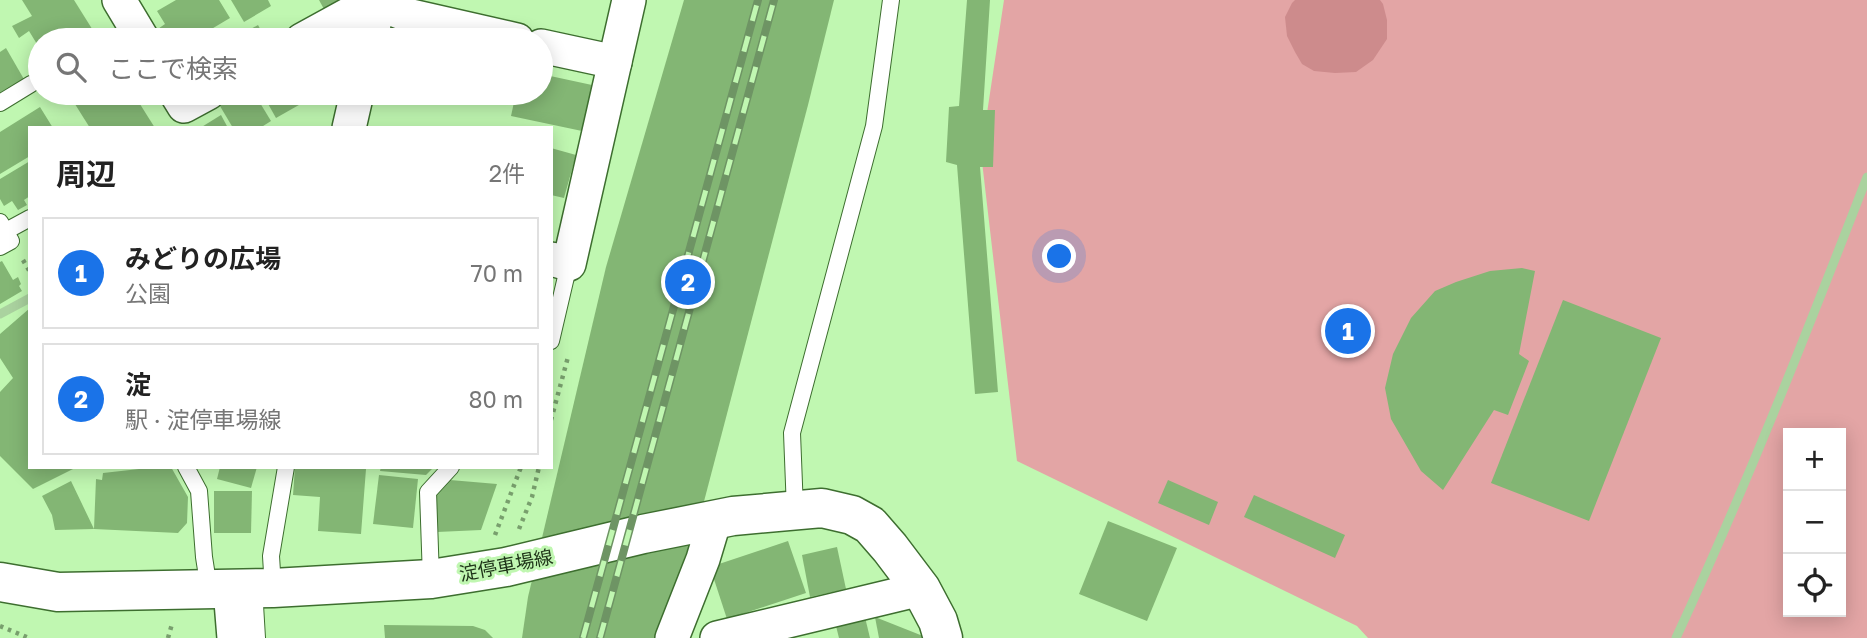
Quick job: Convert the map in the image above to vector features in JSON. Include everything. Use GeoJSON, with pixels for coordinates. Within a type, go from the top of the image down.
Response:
{"type":"FeatureCollection","features":[{"type":"Feature","properties":{"kind":"main road","name":"淀停車場線"},"geometry":{"type":"LineString","coordinates":[[0,582],[58,592],[241,588],[431,579],[506,567],[715,519],[822,508],[852,514],[870,525],[921,589],[938,621],[943,638]]}},
{"type":"Feature","properties":{"kind":"street"},"geometry":{"type":"LineString","coordinates":[[118,0],[136,28]]}},
{"type":"Feature","properties":{"kind":"street"},"geometry":{"type":"LineString","coordinates":[[560,262],[615,62],[629,0]]}},
{"type":"Feature","properties":{"kind":"street"},"geometry":{"type":"LineString","coordinates":[[324,28],[353,12],[380,2],[407,15],[464,28]]}},
{"type":"Feature","properties":{"kind":"street"},"geometry":{"type":"LineString","coordinates":[[373,28],[380,2]]}},
{"type":"Feature","properties":{"kind":"street"},"geometry":{"type":"LineString","coordinates":[[553,49],[615,62]]}},
{"type":"Feature","properties":{"kind":"street"},"geometry":{"type":"LineString","coordinates":[[350,126],[355,105]]}},
{"type":"Feature","properties":{"kind":"street"},"geometry":{"type":"LineString","coordinates":[[672,638],[705,553],[715,519]]}},
{"type":"Feature","properties":{"kind":"street"},"geometry":{"type":"LineString","coordinates":[[234,638],[241,588]]}},
{"type":"Feature","properties":{"kind":"street"},"geometry":{"type":"LineString","coordinates":[[717,638],[921,589]]}},
{"type":"Feature","properties":{"kind":"lane"},"geometry":{"type":"LineString","coordinates":[[795,510],[792,433],[874,125],[891,0]]}},
{"type":"Feature","properties":{"kind":"lane"},"geometry":{"type":"LineString","coordinates":[[0,103],[28,86]]}},
{"type":"Feature","properties":{"kind":"lane"},"geometry":{"type":"LineString","coordinates":[[0,247],[11,241],[3,227],[28,219]]}},
{"type":"Feature","properties":{"kind":"lane"},"geometry":{"type":"LineString","coordinates":[[553,323],[560,262]]}},
{"type":"Feature","properties":{"kind":"lane"},"geometry":{"type":"LineString","coordinates":[[187,469],[199,491],[204,557],[241,588],[257,638]]}},
{"type":"Feature","properties":{"kind":"lane"},"geometry":{"type":"LineString","coordinates":[[241,588],[271,556],[286,469]]}},
{"type":"Feature","properties":{"kind":"lane"},"geometry":{"type":"LineString","coordinates":[[431,579],[428,492],[449,469]]}},
{"type":"Feature","properties":{"kind":"path"},"geometry":{"type":"LineString","coordinates":[[496,534],[521,469]]}},
{"type":"Feature","properties":{"kind":"path"},"geometry":{"type":"LineString","coordinates":[[517,533],[532,497],[539,469]]}},
{"type":"Feature","properties":{"kind":"path"},"geometry":{"type":"LineString","coordinates":[[167,638],[172,624]]}},
{"type":"Feature","properties":{"kind":"path"},"geometry":{"type":"LineString","coordinates":[[0,626],[29,638]]}},
{"type":"Feature","properties":{"kind":"shaded area"},"geometry":{"type":"Polygon","coordinates":[[[1004,0],[1867,0],[1867,638],[1368,638],[1357,626],[1017,461],[981,153],[1004,0]]]}},
{"type":"Feature","properties":{"kind":"shaded area"},"geometry":{"type":"Polygon","coordinates":[[[1295,0],[1380,0],[1387,20],[1387,39],[1373,60],[1356,72],[1314,71],[1302,64],[1287,36],[1285,17],[1295,0]]]}},
{"type":"Feature","properties":{"kind":"building"},"geometry":{"type":"Polygon","coordinates":[[[22,0],[74,0],[92,28],[28,28],[28,32],[19,38],[12,26],[32,16],[22,0]]]}},
{"type":"Feature","properties":{"kind":"building"},"geometry":{"type":"Polygon","coordinates":[[[176,0],[219,0],[230,18],[213,28],[159,28],[165,24],[157,11],[176,0]]]}},
{"type":"Feature","properties":{"kind":"building"},"geometry":{"type":"Polygon","coordinates":[[[231,0],[268,0],[271,6],[244,22],[231,0]]]}},
{"type":"Feature","properties":{"kind":"building"},"geometry":{"type":"Polygon","coordinates":[[[319,0],[343,0],[325,11],[319,0]]]}},
{"type":"Feature","properties":{"kind":"building"},"geometry":{"type":"Polygon","coordinates":[[[684,0],[834,0],[702,509],[656,638],[522,638],[528,597],[606,267],[684,0]]]}},
{"type":"Feature","properties":{"kind":"building"},"geometry":{"type":"Polygon","coordinates":[[[967,0],[990,0],[983,110],[995,110],[993,167],[980,167],[998,392],[975,394],[957,165],[946,162],[949,107],[959,106],[967,0]]]}},
{"type":"Feature","properties":{"kind":"building"},"geometry":{"type":"Polygon","coordinates":[[[6,48],[25,81],[0,96],[0,52],[6,48]]]}},
{"type":"Feature","properties":{"kind":"building"},"geometry":{"type":"Polygon","coordinates":[[[553,77],[592,85],[582,131],[511,116],[513,105],[553,105],[553,77]]]}},
{"type":"Feature","properties":{"kind":"building"},"geometry":{"type":"Polygon","coordinates":[[[76,105],[141,105],[154,126],[89,126],[76,105]]]}},
{"type":"Feature","properties":{"kind":"building"},"geometry":{"type":"Polygon","coordinates":[[[219,105],[261,105],[271,121],[263,126],[232,126],[219,105]]]}},
{"type":"Feature","properties":{"kind":"building"},"geometry":{"type":"Polygon","coordinates":[[[269,105],[299,105],[276,118],[269,105]]]}},
{"type":"Feature","properties":{"kind":"building"},"geometry":{"type":"Polygon","coordinates":[[[40,107],[52,126],[28,126],[28,157],[0,174],[0,132],[40,107]]]}},
{"type":"Feature","properties":{"kind":"building"},"geometry":{"type":"Polygon","coordinates":[[[221,115],[227,126],[203,126],[221,115]]]}},
{"type":"Feature","properties":{"kind":"building"},"geometry":{"type":"Polygon","coordinates":[[[553,149],[576,155],[564,198],[553,195],[553,149]]]}},
{"type":"Feature","properties":{"kind":"building"},"geometry":{"type":"Polygon","coordinates":[[[28,162],[28,197],[24,200],[27,205],[18,210],[12,201],[4,206],[0,199],[0,179],[28,162]]]}},
{"type":"Feature","properties":{"kind":"building"},"geometry":{"type":"Polygon","coordinates":[[[2,261],[13,280],[18,277],[22,291],[0,304],[0,262],[2,261]]]}},
{"type":"Feature","properties":{"kind":"building"},"geometry":{"type":"Polygon","coordinates":[[[1522,268],[1535,271],[1519,354],[1529,361],[1508,415],[1494,410],[1443,490],[1421,471],[1391,419],[1385,388],[1393,354],[1411,318],[1435,291],[1490,271],[1522,268]]]}},
{"type":"Feature","properties":{"kind":"building"},"geometry":{"type":"Polygon","coordinates":[[[1563,300],[1661,338],[1589,521],[1491,483],[1563,300]]]}},
{"type":"Feature","properties":{"kind":"building"},"geometry":{"type":"Polygon","coordinates":[[[28,310],[28,469],[73,469],[33,489],[0,456],[0,392],[13,378],[0,358],[0,334],[28,310]]]}},
{"type":"Feature","properties":{"kind":"building"},"geometry":{"type":"Polygon","coordinates":[[[172,469],[188,497],[187,523],[178,533],[94,529],[96,479],[102,480],[103,473],[172,469]]]}},
{"type":"Feature","properties":{"kind":"building"},"geometry":{"type":"Polygon","coordinates":[[[220,469],[256,469],[251,488],[217,479],[220,469]]]}},
{"type":"Feature","properties":{"kind":"building"},"geometry":{"type":"Polygon","coordinates":[[[295,469],[366,469],[361,534],[318,531],[320,497],[293,495],[295,469]]]}},
{"type":"Feature","properties":{"kind":"building"},"geometry":{"type":"Polygon","coordinates":[[[380,469],[432,469],[426,475],[380,469]]]}},
{"type":"Feature","properties":{"kind":"building"},"geometry":{"type":"Polygon","coordinates":[[[379,475],[418,479],[413,528],[373,524],[379,475]]]}},
{"type":"Feature","properties":{"kind":"building"},"geometry":{"type":"Polygon","coordinates":[[[450,480],[497,484],[481,530],[437,532],[436,488],[450,480]]]}},
{"type":"Feature","properties":{"kind":"building"},"geometry":{"type":"Polygon","coordinates":[[[1168,480],[1218,502],[1209,525],[1158,503],[1168,480]]]}},
{"type":"Feature","properties":{"kind":"building"},"geometry":{"type":"Polygon","coordinates":[[[71,481],[94,529],[55,530],[52,515],[42,496],[71,481]]]}},
{"type":"Feature","properties":{"kind":"building"},"geometry":{"type":"Polygon","coordinates":[[[214,491],[252,491],[251,533],[214,533],[214,491]]]}},
{"type":"Feature","properties":{"kind":"building"},"geometry":{"type":"Polygon","coordinates":[[[1254,495],[1345,535],[1335,558],[1244,517],[1254,495]]]}},
{"type":"Feature","properties":{"kind":"building"},"geometry":{"type":"Polygon","coordinates":[[[1108,521],[1177,548],[1147,621],[1079,594],[1108,521]]]}},
{"type":"Feature","properties":{"kind":"building"},"geometry":{"type":"Polygon","coordinates":[[[788,541],[806,593],[727,619],[710,567],[788,541]]]}},
{"type":"Feature","properties":{"kind":"building"},"geometry":{"type":"Polygon","coordinates":[[[837,547],[846,589],[810,597],[802,555],[837,547]]]}},
{"type":"Feature","properties":{"kind":"building"},"geometry":{"type":"Polygon","coordinates":[[[864,613],[870,638],[839,638],[835,622],[864,613]]]}},
{"type":"Feature","properties":{"kind":"building"},"geometry":{"type":"Polygon","coordinates":[[[875,617],[928,638],[879,638],[875,617]]]}},
{"type":"Feature","properties":{"kind":"building"},"geometry":{"type":"Polygon","coordinates":[[[384,625],[473,626],[485,630],[493,638],[385,638],[384,625]]]}},
{"type":"Feature","properties":{"kind":"waterway"},"geometry":{"type":"LineString","coordinates":[[1676,638],[1751,467],[1867,177]]}},
{"type":"Feature","properties":{"kind":"waterway"},"geometry":{"type":"LineString","coordinates":[[0,314],[28,299]]}},
{"type":"Feature","properties":{"kind":"railway"},"geometry":{"type":"LineString","coordinates":[[583,638],[758,0]]}},
{"type":"Feature","properties":{"kind":"railway"},"geometry":{"type":"LineString","coordinates":[[600,638],[774,0]]}},
{"type":"Feature","properties":{"kind":"place","name":"淀"},"geometry":{"type":"Point","coordinates":[688,282]}},
{"type":"Feature","properties":{"kind":"place","name":"みどりの広場"},"geometry":{"type":"Point","coordinates":[1348,331]}}]}
